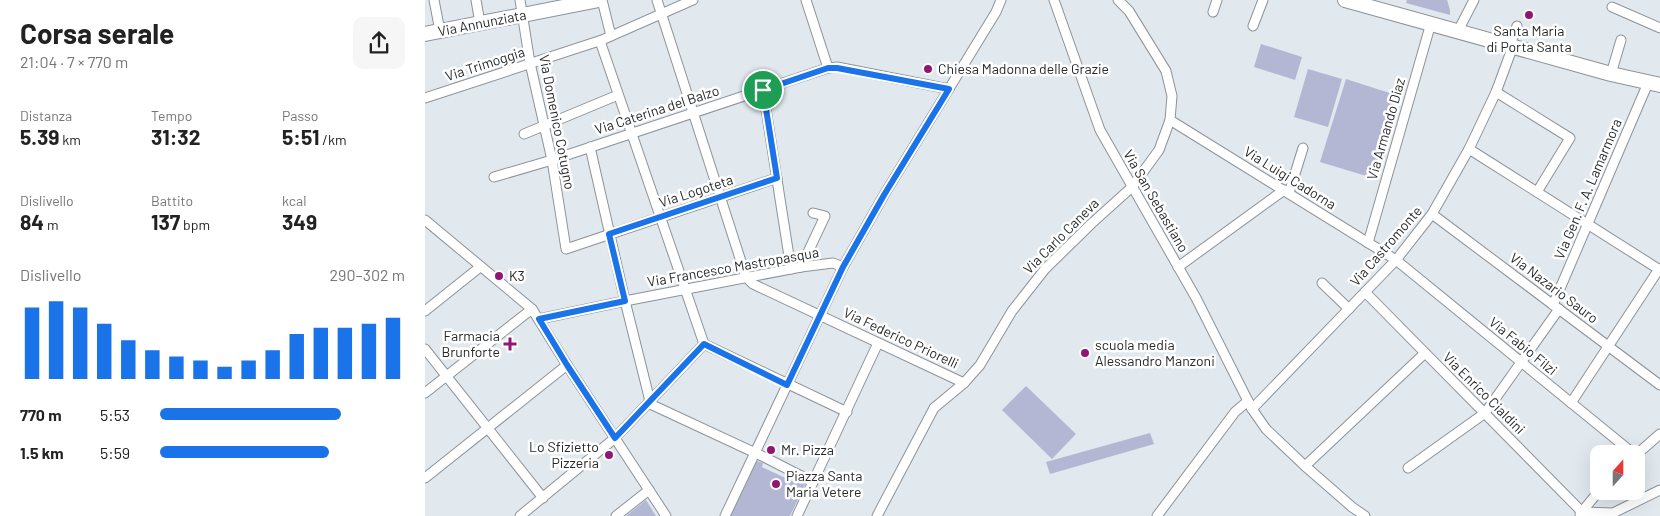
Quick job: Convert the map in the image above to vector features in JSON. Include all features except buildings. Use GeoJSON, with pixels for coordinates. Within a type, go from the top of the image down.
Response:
{"type":"FeatureCollection","features":[{"type":"Feature","properties":{"kind":"street"},"geometry":{"type":"LineString","coordinates":[[434,0],[439,31]]}},
{"type":"Feature","properties":{"kind":"street"},"geometry":{"type":"LineString","coordinates":[[476,0],[480,23]]}},
{"type":"Feature","properties":{"kind":"street","name":"Via Domenico Cotugno"},"geometry":{"type":"LineString","coordinates":[[520,0],[531,63],[552,160],[566,248]]}},
{"type":"Feature","properties":{"kind":"street"},"geometry":{"type":"LineString","coordinates":[[600,0],[611,36],[693,0]]}},
{"type":"Feature","properties":{"kind":"street","name":"Via Annunziata"},"geometry":{"type":"LineString","coordinates":[[425,34],[600,0]]}},
{"type":"Feature","properties":{"kind":"street"},"geometry":{"type":"LineString","coordinates":[[657,0],[746,277]]}},
{"type":"Feature","properties":{"kind":"street"},"geometry":{"type":"LineString","coordinates":[[806,0],[828,68],[837,68],[949,89]]}},
{"type":"Feature","properties":{"kind":"street"},"geometry":{"type":"LineString","coordinates":[[725,516],[843,267],[1001,0]]}},
{"type":"Feature","properties":{"kind":"street","name":"Via San Sebastiano"},"geometry":{"type":"LineString","coordinates":[[1054,0],[1099,130],[1178,267],[1250,405],[1266,429],[1305,466],[1365,516]]}},
{"type":"Feature","properties":{"kind":"street","name":"Via Carlo Caneva"},"geometry":{"type":"LineString","coordinates":[[877,516],[934,408],[964,383],[980,365],[1012,310],[1045,268],[1132,187],[1159,150],[1170,120],[1172,96],[1167,71],[1129,11],[1118,0]]}},
{"type":"Feature","properties":{"kind":"street"},"geometry":{"type":"LineString","coordinates":[[1213,12],[1217,0]]}},
{"type":"Feature","properties":{"kind":"street"},"geometry":{"type":"LineString","coordinates":[[1253,26],[1263,0]]}},
{"type":"Feature","properties":{"kind":"street"},"geometry":{"type":"LineString","coordinates":[[1348,0],[1611,74],[1654,84]]}},
{"type":"Feature","properties":{"kind":"street"},"geometry":{"type":"LineString","coordinates":[[1459,31],[1474,0]]}},
{"type":"Feature","properties":{"kind":"street"},"geometry":{"type":"LineString","coordinates":[[1612,7],[1660,28]]}},
{"type":"Feature","properties":{"kind":"street","name":"Via Armando Diaz"},"geometry":{"type":"LineString","coordinates":[[1368,243],[1431,23]]}},
{"type":"Feature","properties":{"kind":"street","name":"Via Castromonte"},"geometry":{"type":"LineString","coordinates":[[1157,516],[1235,412],[1250,405],[1349,309],[1396,260],[1432,214],[1469,149],[1495,92],[1517,26]]}},
{"type":"Feature","properties":{"kind":"street","name":"Via Trimoggia"},"geometry":{"type":"LineString","coordinates":[[425,98],[611,36]]}},
{"type":"Feature","properties":{"kind":"street"},"geometry":{"type":"LineString","coordinates":[[600,40],[704,344],[847,412]]}},
{"type":"Feature","properties":{"kind":"street"},"geometry":{"type":"LineString","coordinates":[[1611,74],[1621,40]]}},
{"type":"Feature","properties":{"kind":"street","name":"Via Caterina del Balzo"},"geometry":{"type":"LineString","coordinates":[[494,177],[552,160],[828,68]]}},
{"type":"Feature","properties":{"kind":"street","name":"Via Gen. F. A. Lamarmora"},"geometry":{"type":"LineString","coordinates":[[1407,468],[1485,413],[1521,362],[1556,307],[1587,224],[1654,84]]}},
{"type":"Feature","properties":{"kind":"street"},"geometry":{"type":"LineString","coordinates":[[763,90],[791,269]]}},
{"type":"Feature","properties":{"kind":"street"},"geometry":{"type":"LineString","coordinates":[[1495,92],[1571,138],[1537,192]]}},
{"type":"Feature","properties":{"kind":"street"},"geometry":{"type":"LineString","coordinates":[[524,134],[618,94]]}},
{"type":"Feature","properties":{"kind":"street","name":"Via Luigi Cadorna"},"geometry":{"type":"LineString","coordinates":[[1170,120],[1396,260]]}},
{"type":"Feature","properties":{"kind":"street"},"geometry":{"type":"LineString","coordinates":[[590,147],[649,402]]}},
{"type":"Feature","properties":{"kind":"street"},"geometry":{"type":"LineString","coordinates":[[1178,267],[1286,192],[1303,148]]}},
{"type":"Feature","properties":{"kind":"street"},"geometry":{"type":"LineString","coordinates":[[1469,149],[1659,270],[1571,403]]}},
{"type":"Feature","properties":{"kind":"street","name":"Via Logoteta"},"geometry":{"type":"LineString","coordinates":[[566,248],[777,178]]}},
{"type":"Feature","properties":{"kind":"street"},"geometry":{"type":"LineString","coordinates":[[801,267],[825,216],[813,212]]}},
{"type":"Feature","properties":{"kind":"street","name":"Via Nazario Sauro"},"geometry":{"type":"LineString","coordinates":[[1432,214],[1660,385]]}},
{"type":"Feature","properties":{"kind":"street"},"geometry":{"type":"LineString","coordinates":[[425,220],[532,309],[666,516]]}},
{"type":"Feature","properties":{"kind":"street","name":"Via Fabio Filzi"},"geometry":{"type":"LineString","coordinates":[[1396,260],[1624,445]]}},
{"type":"Feature","properties":{"kind":"street","name":"Via Francesco Mastropasqua"},"geometry":{"type":"LineString","coordinates":[[539,319],[801,267],[833,262],[843,267]]}},
{"type":"Feature","properties":{"kind":"street"},"geometry":{"type":"LineString","coordinates":[[425,311],[481,267]]}},
{"type":"Feature","properties":{"kind":"street","name":"Via Federico Priorelli"},"geometry":{"type":"LineString","coordinates":[[746,277],[753,284],[964,383]]}},
{"type":"Feature","properties":{"kind":"street"},"geometry":{"type":"LineString","coordinates":[[1322,283],[1349,309]]}},
{"type":"Feature","properties":{"kind":"street","name":"Via Enrico Cialdini"},"geometry":{"type":"LineString","coordinates":[[1365,292],[1485,413],[1582,515]]}},
{"type":"Feature","properties":{"kind":"street"},"geometry":{"type":"LineString","coordinates":[[425,393],[532,309]]}},
{"type":"Feature","properties":{"kind":"street"},"geometry":{"type":"LineString","coordinates":[[797,516],[878,343]]}},
{"type":"Feature","properties":{"kind":"street"},"geometry":{"type":"LineString","coordinates":[[520,516],[615,438],[704,344]]}},
{"type":"Feature","properties":{"kind":"street"},"geometry":{"type":"LineString","coordinates":[[425,349],[543,498]]}},
{"type":"Feature","properties":{"kind":"street"},"geometry":{"type":"LineString","coordinates":[[1305,466],[1425,353]]}},
{"type":"Feature","properties":{"kind":"street"},"geometry":{"type":"LineString","coordinates":[[425,478],[567,365]]}},
{"type":"Feature","properties":{"kind":"street"},"geometry":{"type":"LineString","coordinates":[[649,402],[813,482]]}},
{"type":"Feature","properties":{"kind":"street"},"geometry":{"type":"LineString","coordinates":[[1645,446],[1660,434]]}},
{"type":"Feature","properties":{"kind":"street"},"geometry":{"type":"LineString","coordinates":[[616,516],[649,490]]}},
{"type":"Feature","properties":{"kind":"street"},"geometry":{"type":"LineString","coordinates":[[1582,515],[1613,513],[1660,490]]}},
{"type":"Feature","properties":{"kind":"street"},"geometry":{"type":"LineString","coordinates":[[1582,515],[1593,500]]}},
{"type":"Feature","properties":{"kind":"shaded area"},"geometry":{"type":"Polygon","coordinates":[[[1407,0],[1447,0],[1450,15],[1406,3],[1407,0]]]}},
{"type":"Feature","properties":{"kind":"shaded area"},"geometry":{"type":"Polygon","coordinates":[[[1261,44],[1302,57],[1295,80],[1254,67],[1261,44]]]}},
{"type":"Feature","properties":{"kind":"shaded area"},"geometry":{"type":"Polygon","coordinates":[[[1308,69],[1342,79],[1328,127],[1294,117],[1308,69]]]}},
{"type":"Feature","properties":{"kind":"shaded area"},"geometry":{"type":"Polygon","coordinates":[[[1346,79],[1399,96],[1373,178],[1320,162],[1346,79]]]}},
{"type":"Feature","properties":{"kind":"shaded area"},"geometry":{"type":"Polygon","coordinates":[[[1026,386],[1076,434],[1052,459],[1002,410],[1026,386]]]}},
{"type":"Feature","properties":{"kind":"shaded area"},"geometry":{"type":"Polygon","coordinates":[[[1150,433],[1154,444],[1050,474],[1046,462],[1150,433]]]}},
{"type":"Feature","properties":{"kind":"shaded area"},"geometry":{"type":"Polygon","coordinates":[[[754,462],[763,463],[762,467],[796,483],[799,480],[805,485],[790,516],[730,516],[754,462]]]}},
{"type":"Feature","properties":{"kind":"shaded area"},"geometry":{"type":"Polygon","coordinates":[[[646,500],[656,516],[626,516],[646,500]]]}},
{"type":"Feature","properties":{"kind":"place","name":"Santa Maria di Porta Santa"},"geometry":{"type":"Point","coordinates":[1529,15]}},
{"type":"Feature","properties":{"kind":"place","name":"Chiesa Madonna delle Grazie"},"geometry":{"type":"Point","coordinates":[928,69]}},
{"type":"Feature","properties":{"kind":"place","name":"K3"},"geometry":{"type":"Point","coordinates":[499,276]}},
{"type":"Feature","properties":{"kind":"place","name":"Farmacia Brunforte"},"geometry":{"type":"Point","coordinates":[510,344]}},
{"type":"Feature","properties":{"kind":"place","name":"scuola media Alessandro Manzoni"},"geometry":{"type":"Point","coordinates":[1085,353]}},
{"type":"Feature","properties":{"kind":"place","name":"Mr. Pizza"},"geometry":{"type":"Point","coordinates":[771,450]}},
{"type":"Feature","properties":{"kind":"place","name":"Lo Sfizietto Pizzeria"},"geometry":{"type":"Point","coordinates":[609,455]}},
{"type":"Feature","properties":{"kind":"place","name":"Piazza Santa Maria Vetere"},"geometry":{"type":"Point","coordinates":[776,484]}},
{"type":"Feature","properties":{"kind":"route"},"geometry":{"type":"LineString","coordinates":[[828,68],[837,68],[949,89],[884,195],[843,267],[787,385],[704,344],[615,438],[539,319],[625,301],[609,234],[777,178],[763,90],[828,68]]}}]}
